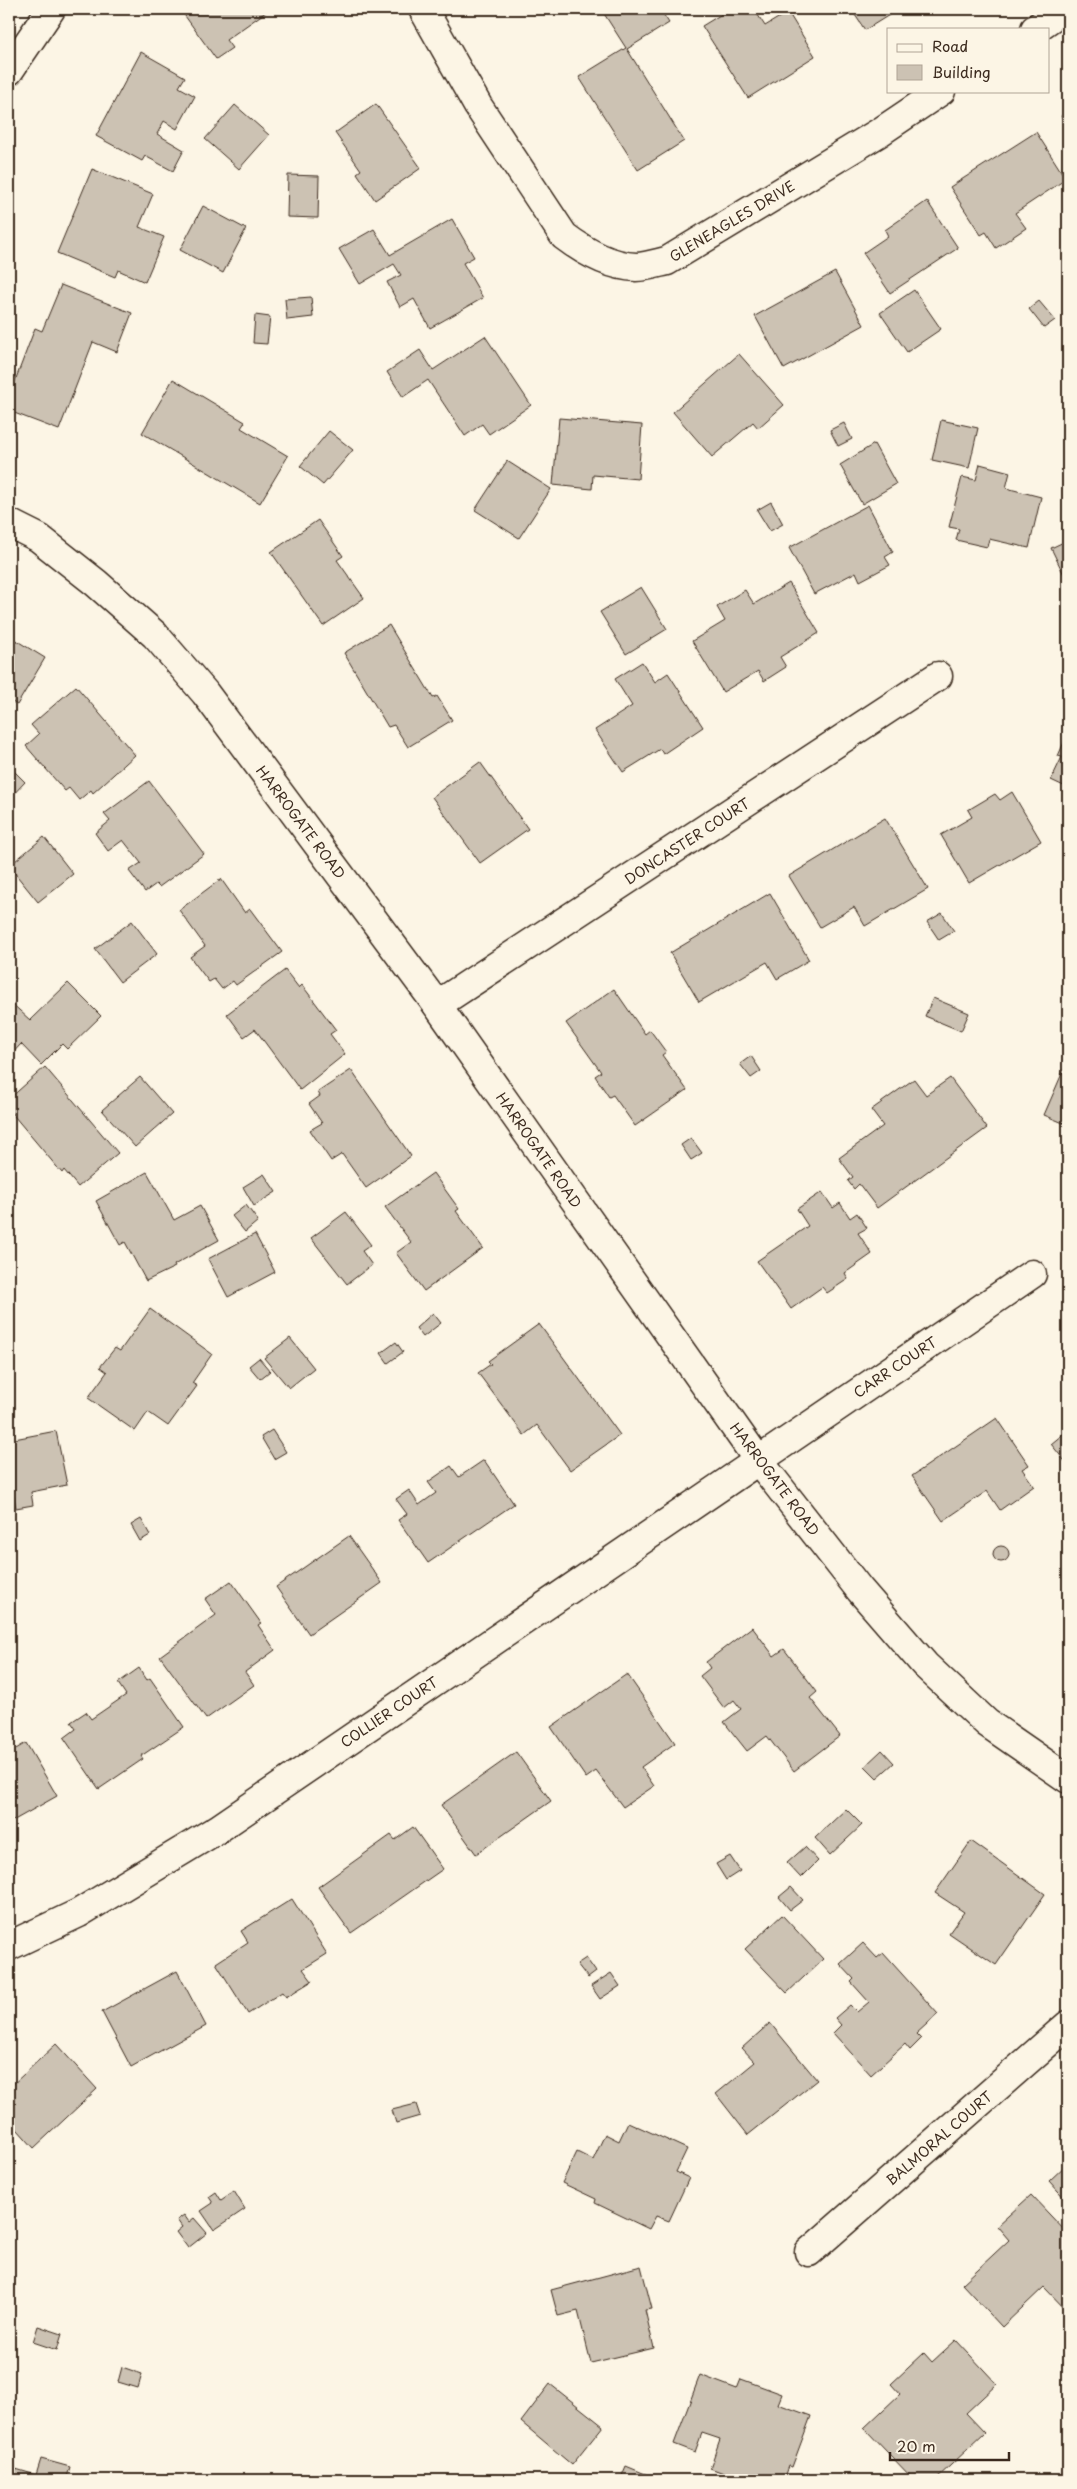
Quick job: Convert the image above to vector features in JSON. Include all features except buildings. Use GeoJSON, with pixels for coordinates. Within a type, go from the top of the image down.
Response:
{"type":"FeatureCollection","features":[{"type":"Feature","properties":{"kind":"street"},"geometry":{"type":"LineString","coordinates":[[9,71],[50,9]]}},
{"type":"Feature","properties":{"kind":"street","name":"GLENEAGLES DRIVE"},"geometry":{"type":"LineString","coordinates":[[422,9],[478,106],[564,236],[581,250],[609,262],[637,267],[667,261],[880,132],[940,92]]}},
{"type":"Feature","properties":{"kind":"street"},"geometry":{"type":"LineString","coordinates":[[1036,28],[1064,9]]}},
{"type":"Feature","properties":{"kind":"street","name":"HARROGATE ROAD"},"geometry":{"type":"LineString","coordinates":[[9,523],[39,538],[154,635],[205,693],[437,1005],[758,1460],[860,1590],[925,1665],[987,1723],[1068,1779]]}},
{"type":"Feature","properties":{"kind":"street","name":"DONCASTER COURT"},"geometry":{"type":"LineString","coordinates":[[437,1005],[938,676]]}},
{"type":"Feature","properties":{"kind":"street","name":"CARR COURT"},"geometry":{"type":"LineString","coordinates":[[758,1460],[1032,1274]]}},
{"type":"Feature","properties":{"kind":"street","name":"COLLIER COURT"},"geometry":{"type":"LineString","coordinates":[[9,1946],[79,1913],[218,1829],[758,1460]]}},
{"type":"Feature","properties":{"kind":"street","name":"BALMORAL COURT"},"geometry":{"type":"LineString","coordinates":[[809,2252],[1068,2025]]}}]}
